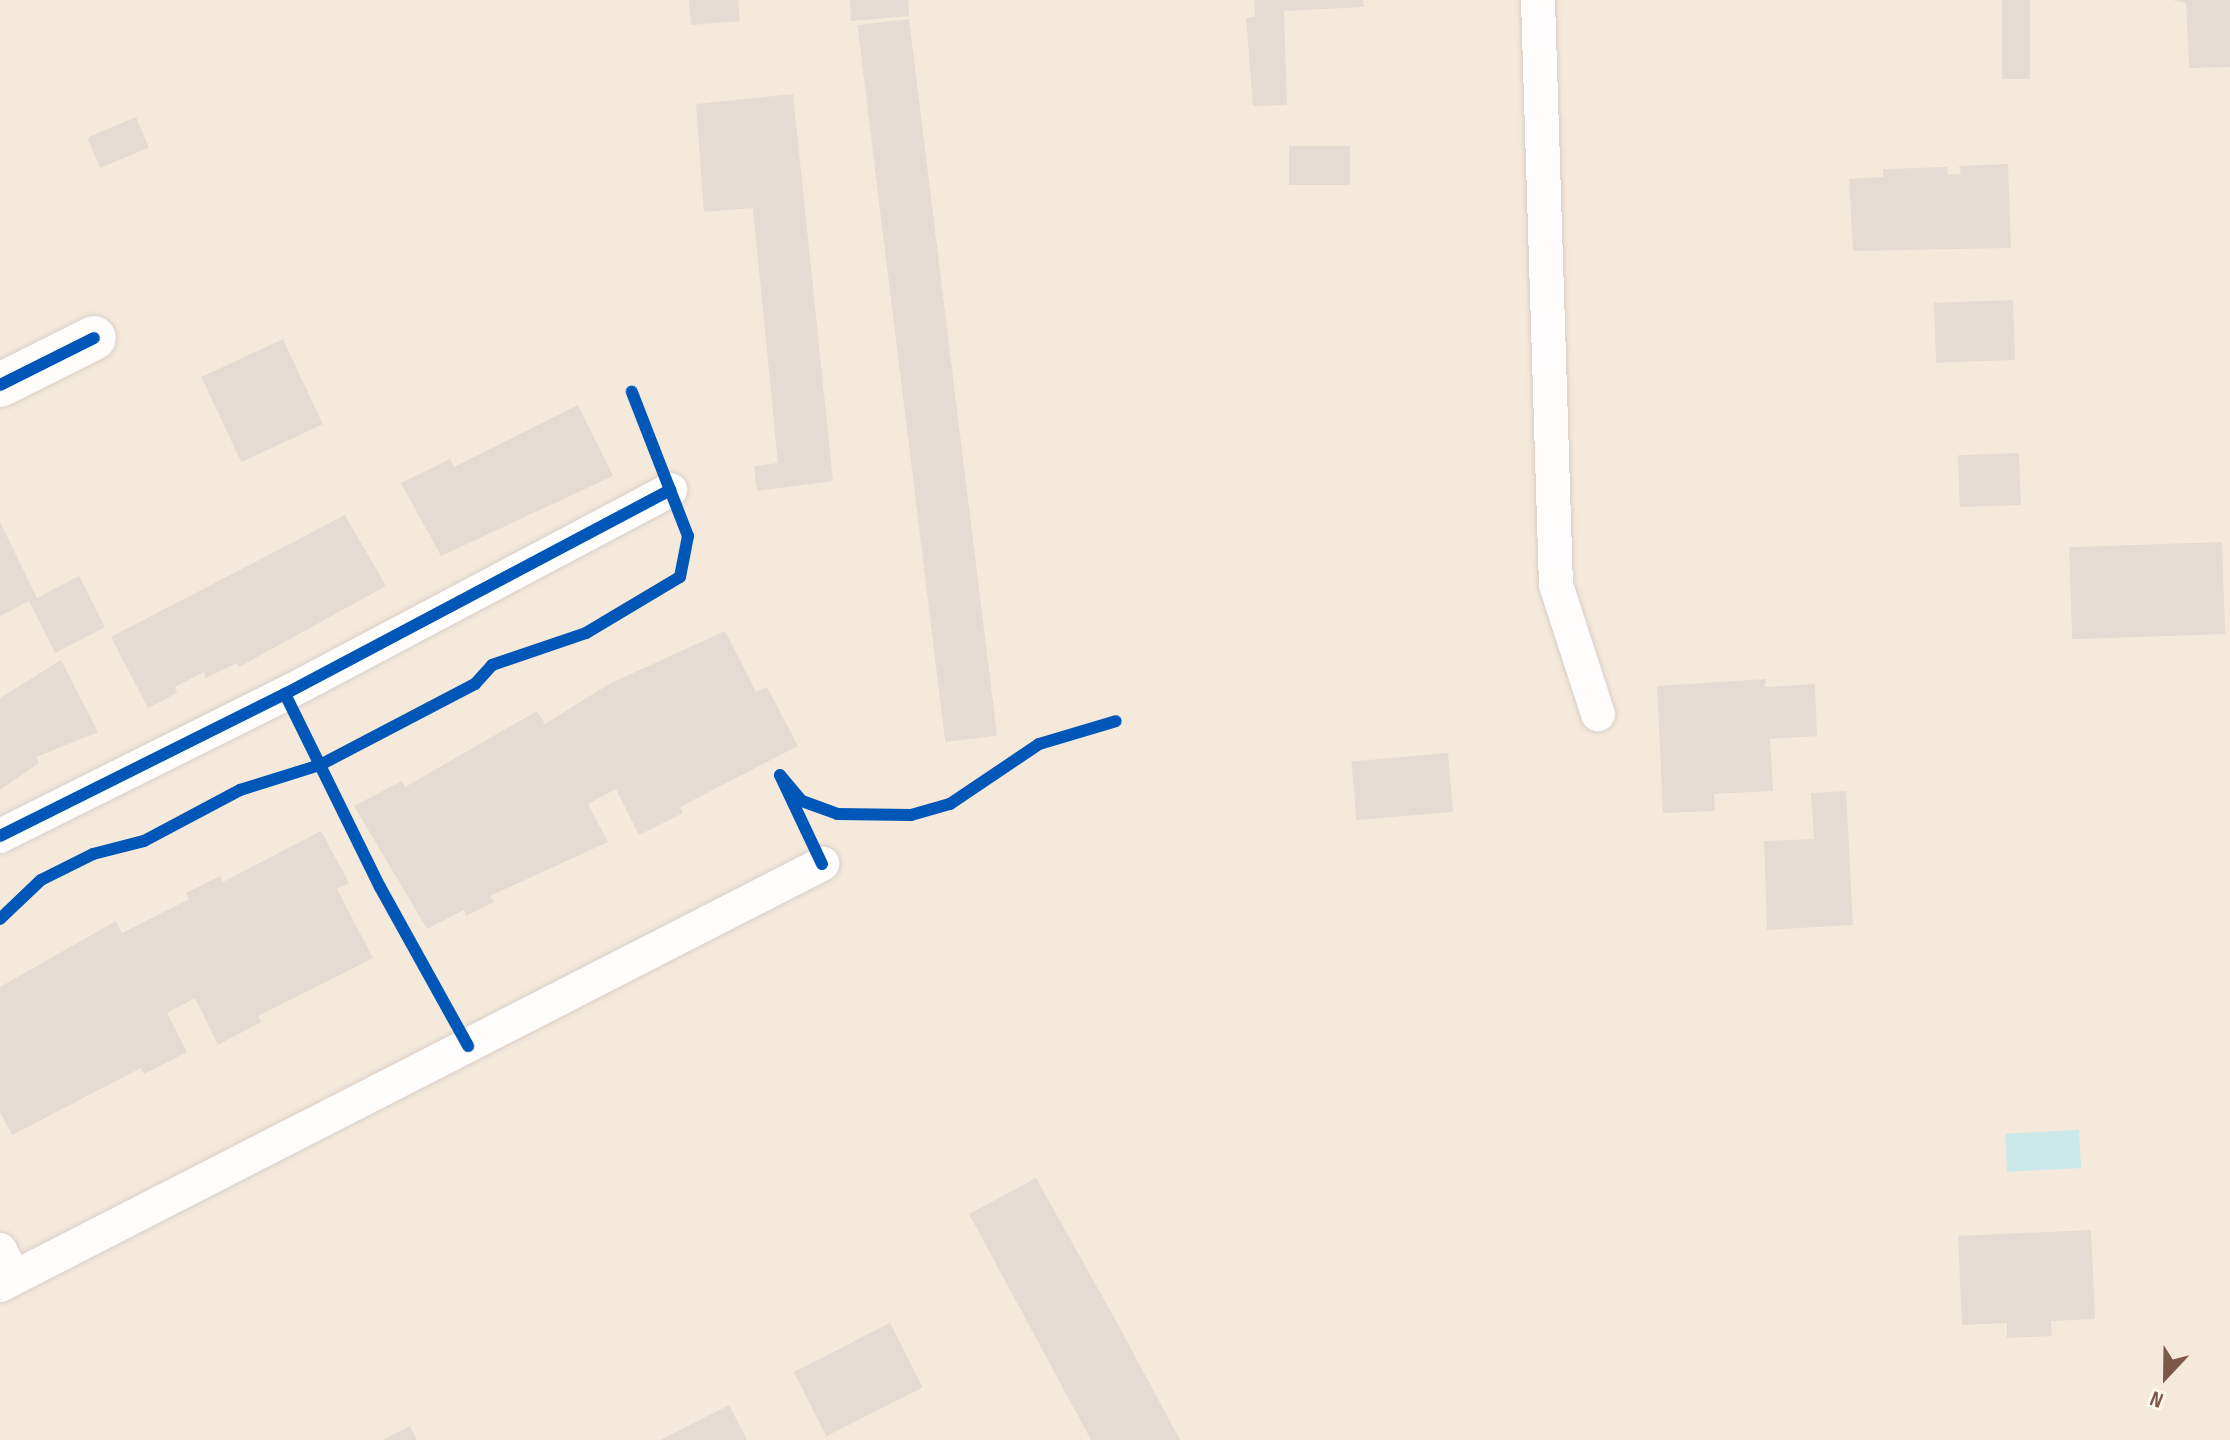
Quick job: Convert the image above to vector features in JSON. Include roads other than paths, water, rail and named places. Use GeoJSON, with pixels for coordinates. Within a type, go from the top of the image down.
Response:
{"type":"FeatureCollection","features":[{"type":"Feature","properties":{"kind":"street"},"geometry":{"type":"LineString","coordinates":[[0,385],[94,338]]}},
{"type":"Feature","properties":{"kind":"lane"},"geometry":{"type":"LineString","coordinates":[[1538,0],[1556,585],[1598,714]]}},
{"type":"Feature","properties":{"kind":"lane"},"geometry":{"type":"LineString","coordinates":[[0,836],[285,694],[670,490]]}},
{"type":"Feature","properties":{"kind":"lane"},"geometry":{"type":"LineString","coordinates":[[5,1271],[822,864]]}},
{"type":"Feature","properties":{"kind":"water"},"geometry":{"type":"Polygon","coordinates":[[[2079,1130],[2081,1168],[2007,1172],[2005,1134],[2079,1130]]]}}]}
